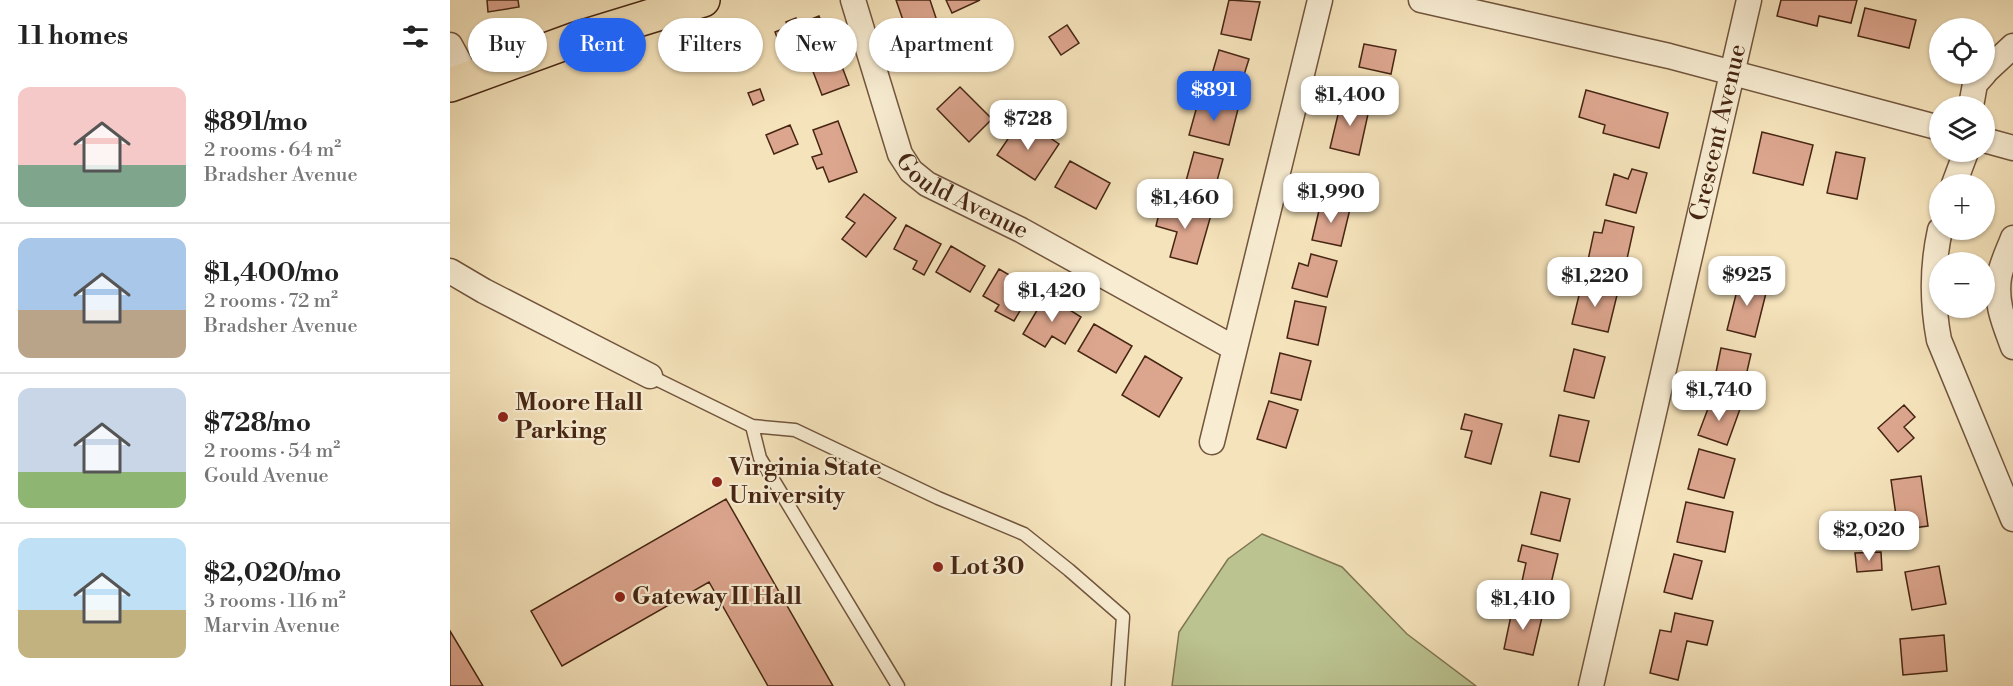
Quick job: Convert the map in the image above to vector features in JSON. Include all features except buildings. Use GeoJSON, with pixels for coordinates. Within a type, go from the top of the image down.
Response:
{"type":"FeatureCollection","features":[{"type":"Feature","properties":{"kind":"main road"},"geometry":{"type":"LineString","coordinates":[[459,81],[576,39],[703,0]]}},
{"type":"Feature","properties":{"kind":"street","name":"Gould Avenue"},"geometry":{"type":"LineString","coordinates":[[853,0],[900,154],[911,171],[927,184],[1021,230],[1234,348]]}},
{"type":"Feature","properties":{"kind":"street"},"geometry":{"type":"LineString","coordinates":[[1212,442],[1320,0]]}},
{"type":"Feature","properties":{"kind":"street"},"geometry":{"type":"LineString","coordinates":[[1421,0],[1669,56],[1929,125]]}},
{"type":"Feature","properties":{"kind":"street","name":"Crescent Avenue"},"geometry":{"type":"LineString","coordinates":[[1591,686],[1749,0]]}},
{"type":"Feature","properties":{"kind":"street"},"geometry":{"type":"LineString","coordinates":[[450,45],[459,81]]}},
{"type":"Feature","properties":{"kind":"street"},"geometry":{"type":"LineString","coordinates":[[1995,63],[2013,46]]}},
{"type":"Feature","properties":{"kind":"street"},"geometry":{"type":"LineString","coordinates":[[1995,143],[2013,148]]}},
{"type":"Feature","properties":{"kind":"street"},"geometry":{"type":"LineString","coordinates":[[2013,238],[1999,278],[1998,299],[2001,316],[2013,348]]}},
{"type":"Feature","properties":{"kind":"street"},"geometry":{"type":"LineString","coordinates":[[1938,240],[1933,281],[1939,340],[2013,519]]}},
{"type":"Feature","properties":{"kind":"street"},"geometry":{"type":"LineString","coordinates":[[450,271],[484,291],[650,376]]}},
{"type":"Feature","properties":{"kind":"lane"},"geometry":{"type":"LineString","coordinates":[[650,376],[752,426],[795,430],[938,498],[1024,534],[1123,617],[1118,686]]}},
{"type":"Feature","properties":{"kind":"lane"},"geometry":{"type":"LineString","coordinates":[[752,426],[760,458],[897,686]]}},
{"type":"Feature","properties":{"kind":"green space"},"geometry":{"type":"Polygon","coordinates":[[[1262,534],[1342,567],[1407,634],[1476,686],[1172,686],[1179,632],[1228,559],[1262,534]]]}},
{"type":"Feature","properties":{"kind":"place","name":"Moore Hall Parking"},"geometry":{"type":"Point","coordinates":[503,417]}},
{"type":"Feature","properties":{"kind":"place","name":"Virginia State University"},"geometry":{"type":"Point","coordinates":[717,482]}},
{"type":"Feature","properties":{"kind":"place","name":"Lot 30"},"geometry":{"type":"Point","coordinates":[938,567]}},
{"type":"Feature","properties":{"kind":"place","name":"Gateway II Hall"},"geometry":{"type":"Point","coordinates":[620,597]}}]}
